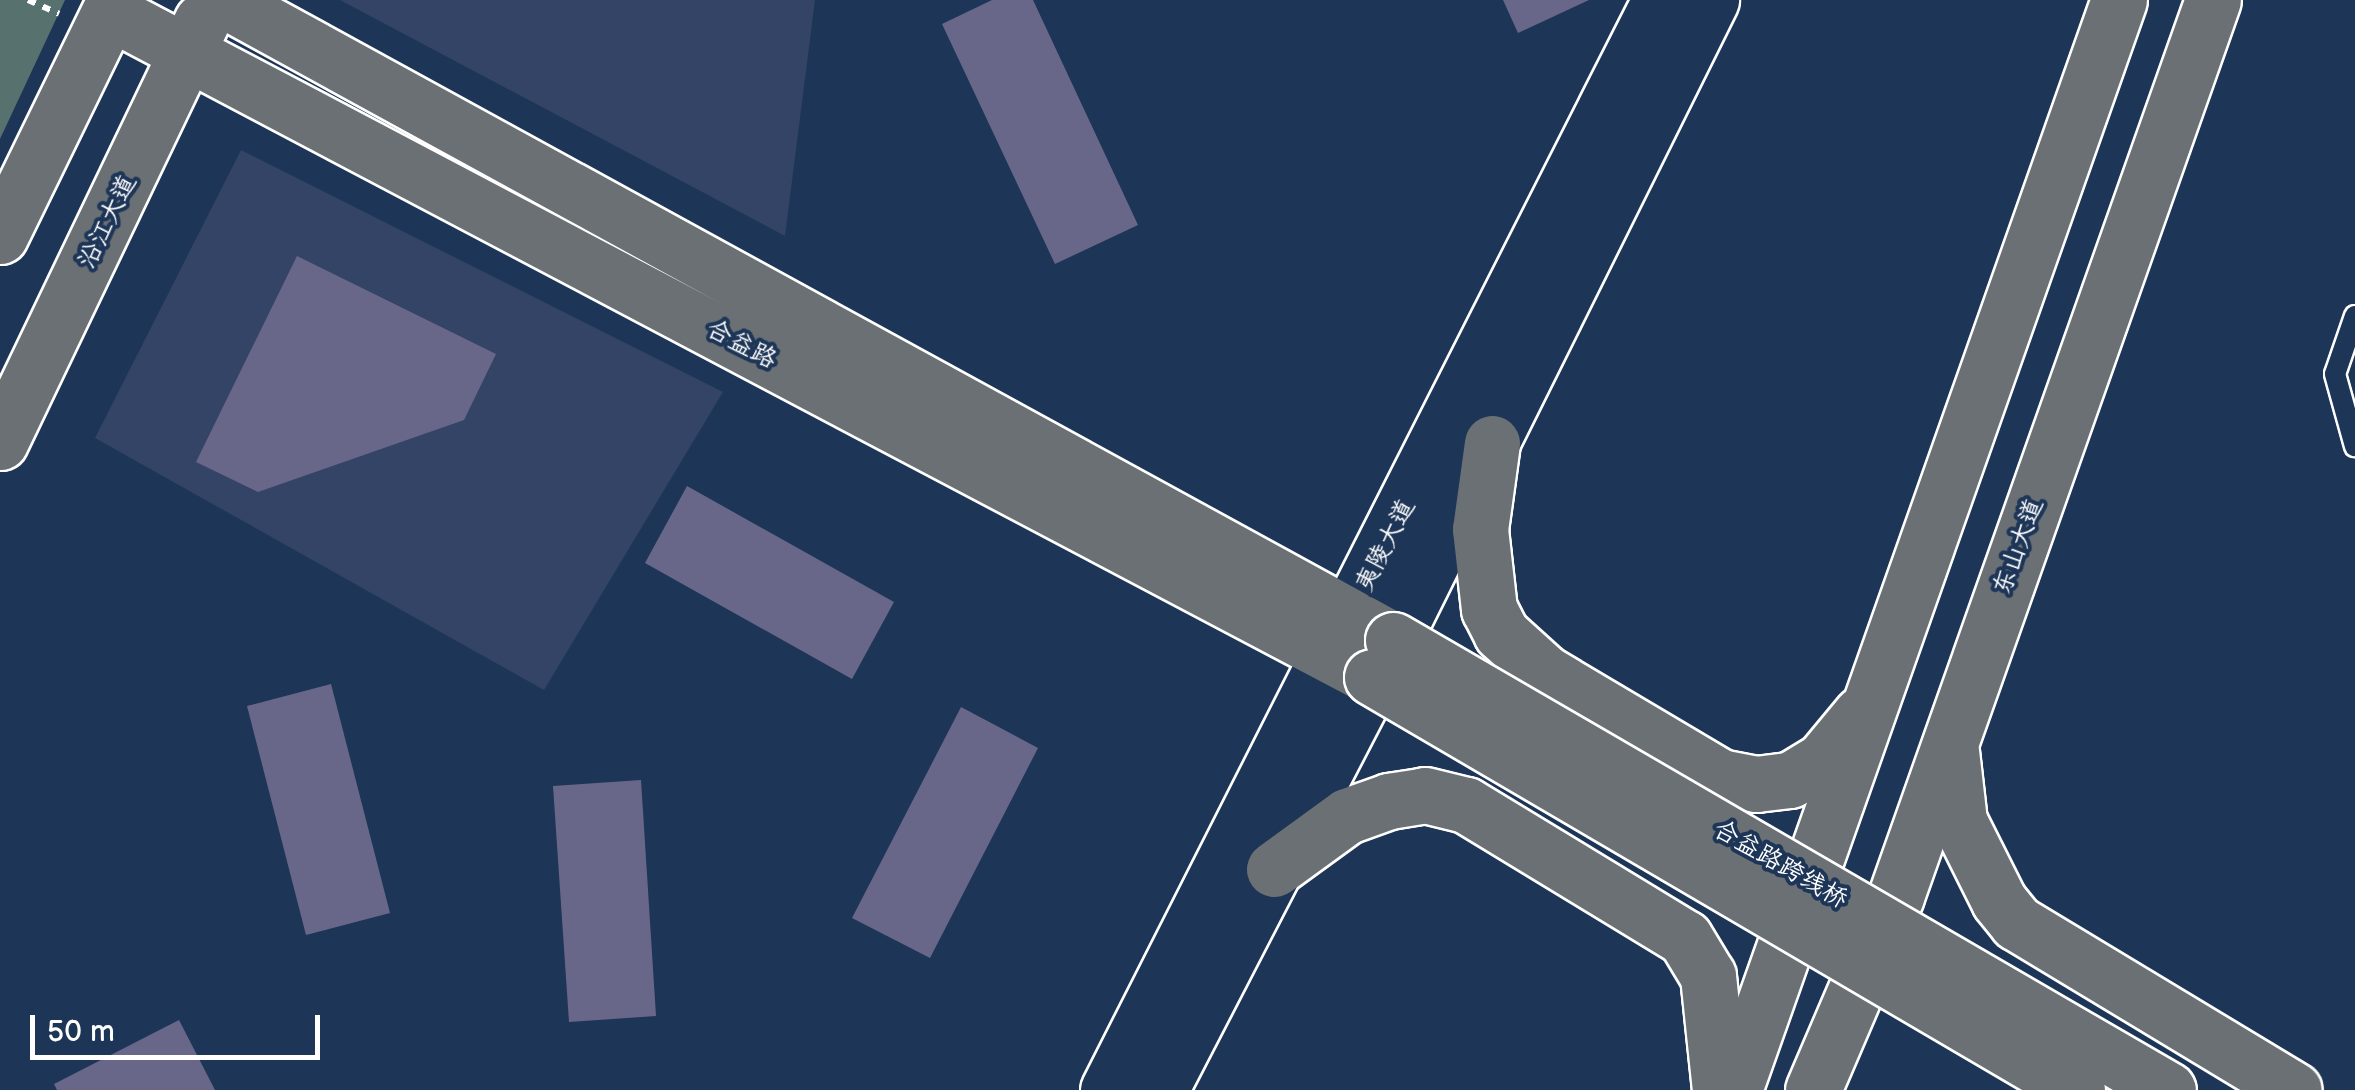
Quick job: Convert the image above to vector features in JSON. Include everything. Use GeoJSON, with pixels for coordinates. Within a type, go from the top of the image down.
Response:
{"type":"FeatureCollection","features":[{"type":"Feature","properties":{"kind":"main road","name":"沿江大道"},"geometry":{"type":"LineString","coordinates":[[0,442],[191,54],[210,0]]}},
{"type":"Feature","properties":{"kind":"main road"},"geometry":{"type":"LineString","coordinates":[[224,0],[1361,648]]}},
{"type":"Feature","properties":{"kind":"main road","name":"夷陵大道"},"geometry":{"type":"LineString","coordinates":[[1160,1090],[1274,869],[1361,648],[1660,0]]}},
{"type":"Feature","properties":{"kind":"main road","name":"夷陵大道"},"geometry":{"type":"LineString","coordinates":[[1108,1090],[1361,648],[1492,444],[1711,0]]}},
{"type":"Feature","properties":{"kind":"main road"},"geometry":{"type":"LineString","coordinates":[[1734,1090],[2119,0]]}},
{"type":"Feature","properties":{"kind":"main road","name":"东山大道"},"geometry":{"type":"LineString","coordinates":[[1813,1090],[1896,896],[2214,0]]}},
{"type":"Feature","properties":{"kind":"main road","name":"合益路"},"geometry":{"type":"LineString","coordinates":[[97,10],[191,54],[1361,648]]}},
{"type":"Feature","properties":{"kind":"main road"},"geometry":{"type":"LineString","coordinates":[[0,236],[97,10]]}},
{"type":"Feature","properties":{"kind":"main road"},"geometry":{"type":"LineString","coordinates":[[1492,444],[1480,529],[1489,609],[1501,632],[1546,673],[1720,777],[1756,784],[1790,780],[1822,760],[1873,701]]}},
{"type":"Feature","properties":{"kind":"main road","name":"合益路跨线桥"},"geometry":{"type":"LineString","coordinates":[[1361,648],[2078,1090]]}},
{"type":"Feature","properties":{"kind":"main road","name":"合益路跨线桥"},"geometry":{"type":"LineString","coordinates":[[1361,648],[2168,1090]]}},
{"type":"Feature","properties":{"kind":"main road"},"geometry":{"type":"LineString","coordinates":[[1950,742],[1959,821],[1999,902],[2018,923],[2294,1090]]}},
{"type":"Feature","properties":{"kind":"main road"},"geometry":{"type":"LineString","coordinates":[[1274,869],[1347,816],[1389,800],[1426,794],[1466,805],[1686,938],[1708,976],[1720,1090]]}},
{"type":"Feature","properties":{"kind":"lane"},"geometry":{"type":"LineString","coordinates":[[2355,316],[2335,374],[2355,446]]}},
{"type":"Feature","properties":{"kind":"path"},"geometry":{"type":"LineString","coordinates":[[28,0],[97,10]]}},
{"type":"Feature","properties":{"kind":"shaded area"},"geometry":{"type":"Polygon","coordinates":[[[340,0],[815,0],[785,236],[340,0]]]}},
{"type":"Feature","properties":{"kind":"shaded area"},"geometry":{"type":"Polygon","coordinates":[[[241,150],[723,392],[544,690],[95,438],[241,150]]]}},
{"type":"Feature","properties":{"kind":"green space"},"geometry":{"type":"Polygon","coordinates":[[[0,0],[65,0],[0,139],[0,0]]]}},
{"type":"Feature","properties":{"kind":"building"},"geometry":{"type":"Polygon","coordinates":[[[992,0],[1033,0],[1138,225],[1055,264],[942,24],[992,0]]]}},
{"type":"Feature","properties":{"kind":"building"},"geometry":{"type":"Polygon","coordinates":[[[1503,0],[1589,0],[1518,33],[1503,0]]]}},
{"type":"Feature","properties":{"kind":"building"},"geometry":{"type":"Polygon","coordinates":[[[297,256],[496,354],[464,420],[258,492],[196,462],[297,256]]]}},
{"type":"Feature","properties":{"kind":"building"},"geometry":{"type":"Polygon","coordinates":[[[687,486],[894,602],[852,679],[645,563],[687,486]]]}},
{"type":"Feature","properties":{"kind":"building"},"geometry":{"type":"Polygon","coordinates":[[[331,684],[390,913],[306,935],[247,706],[331,684]]]}},
{"type":"Feature","properties":{"kind":"building"},"geometry":{"type":"Polygon","coordinates":[[[961,707],[1038,748],[930,958],[852,918],[961,707]]]}},
{"type":"Feature","properties":{"kind":"building"},"geometry":{"type":"Polygon","coordinates":[[[641,780],[656,1016],[569,1022],[553,786],[641,780]]]}},
{"type":"Feature","properties":{"kind":"building"},"geometry":{"type":"Polygon","coordinates":[[[179,1020],[215,1090],[57,1090],[54,1084],[179,1020]]]}}]}
